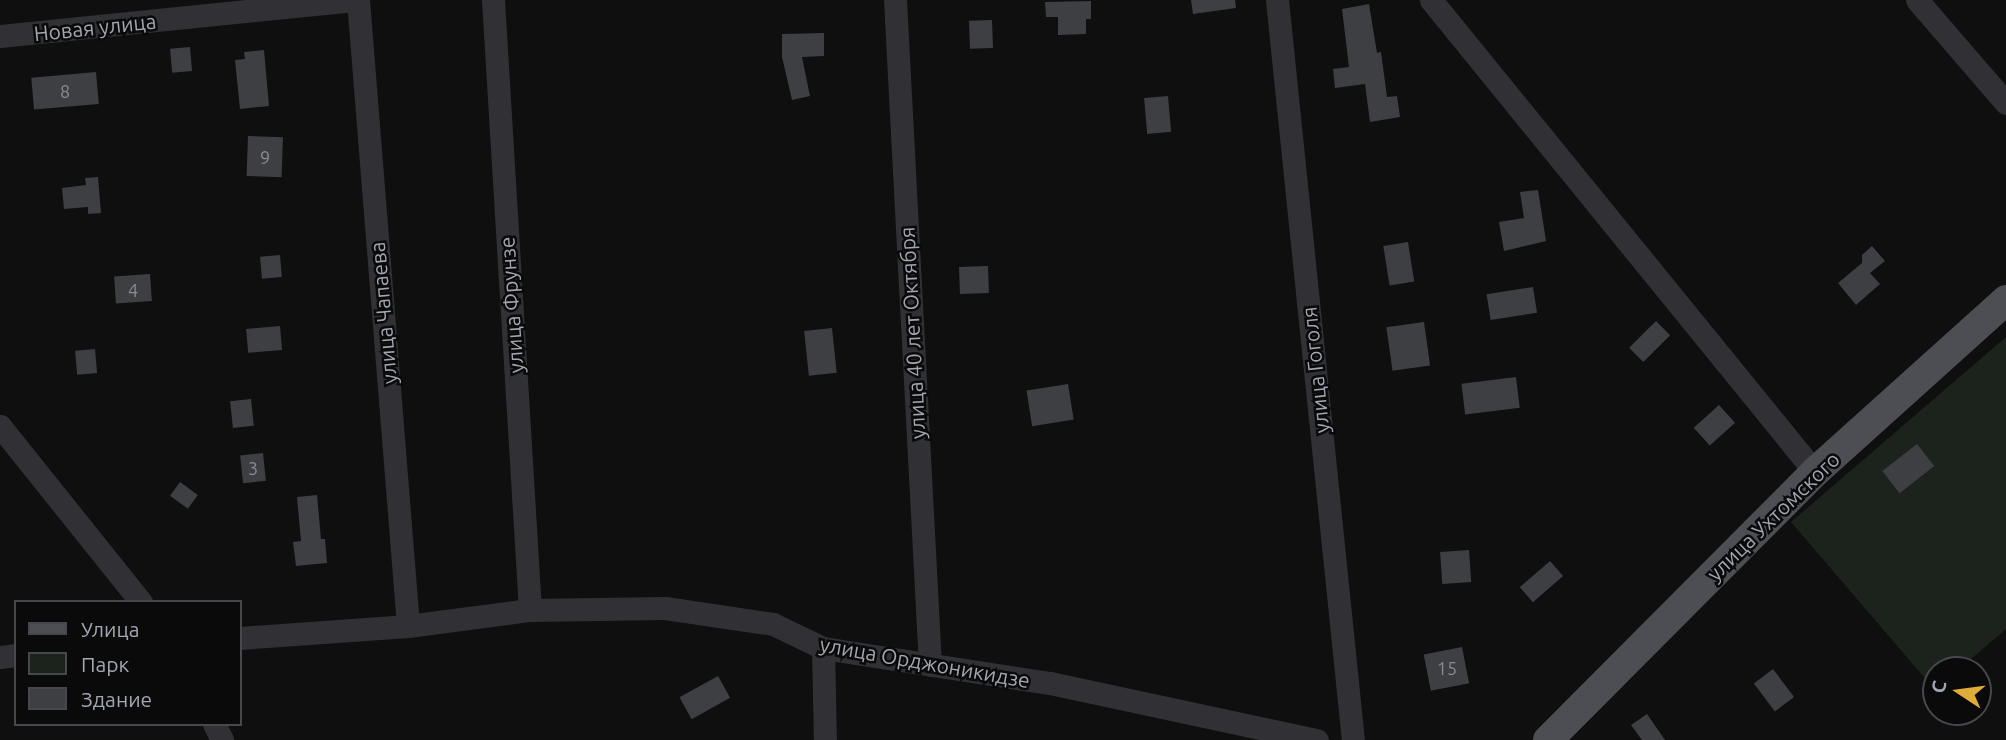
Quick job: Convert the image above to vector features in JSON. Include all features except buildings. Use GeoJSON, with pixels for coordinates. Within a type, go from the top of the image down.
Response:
{"type":"FeatureCollection","features":[{"type":"Feature","properties":{"kind":"main road","name":"улица Ухтомского"},"geometry":{"type":"LineString","coordinates":[[1548,740],[1815,472],[2006,300]]}},
{"type":"Feature","properties":{"kind":"street","name":"Новая улица"},"geometry":{"type":"LineString","coordinates":[[0,36],[357,0]]}},
{"type":"Feature","properties":{"kind":"street","name":"улица Чапаева"},"geometry":{"type":"LineString","coordinates":[[357,0],[408,626]]}},
{"type":"Feature","properties":{"kind":"street","name":"улица Фрунзе"},"geometry":{"type":"LineString","coordinates":[[493,0],[530,610]]}},
{"type":"Feature","properties":{"kind":"street","name":"улица 40 лет Октября"},"geometry":{"type":"LineString","coordinates":[[895,0],[930,665]]}},
{"type":"Feature","properties":{"kind":"street","name":"улица Гоголя"},"geometry":{"type":"LineString","coordinates":[[1277,0],[1353,740]]}},
{"type":"Feature","properties":{"kind":"street"},"geometry":{"type":"LineString","coordinates":[[1431,0],[1815,472]]}},
{"type":"Feature","properties":{"kind":"street"},"geometry":{"type":"LineString","coordinates":[[1917,0],[2006,103]]}},
{"type":"Feature","properties":{"kind":"street"},"geometry":{"type":"LineString","coordinates":[[0,426],[139,600]]}},
{"type":"Feature","properties":{"kind":"street","name":"улица Орджоникидзе"},"geometry":{"type":"LineString","coordinates":[[242,638],[408,626],[530,610],[665,608],[773,624],[823,648],[1049,684],[1317,740]]}},
{"type":"Feature","properties":{"kind":"street"},"geometry":{"type":"LineString","coordinates":[[823,648],[825,740]]}},
{"type":"Feature","properties":{"kind":"green space"},"geometry":{"type":"Polygon","coordinates":[[[2006,337],[2006,629],[1974,656],[1922,656],[1922,675],[1791,522],[2006,337]]]}}]}
